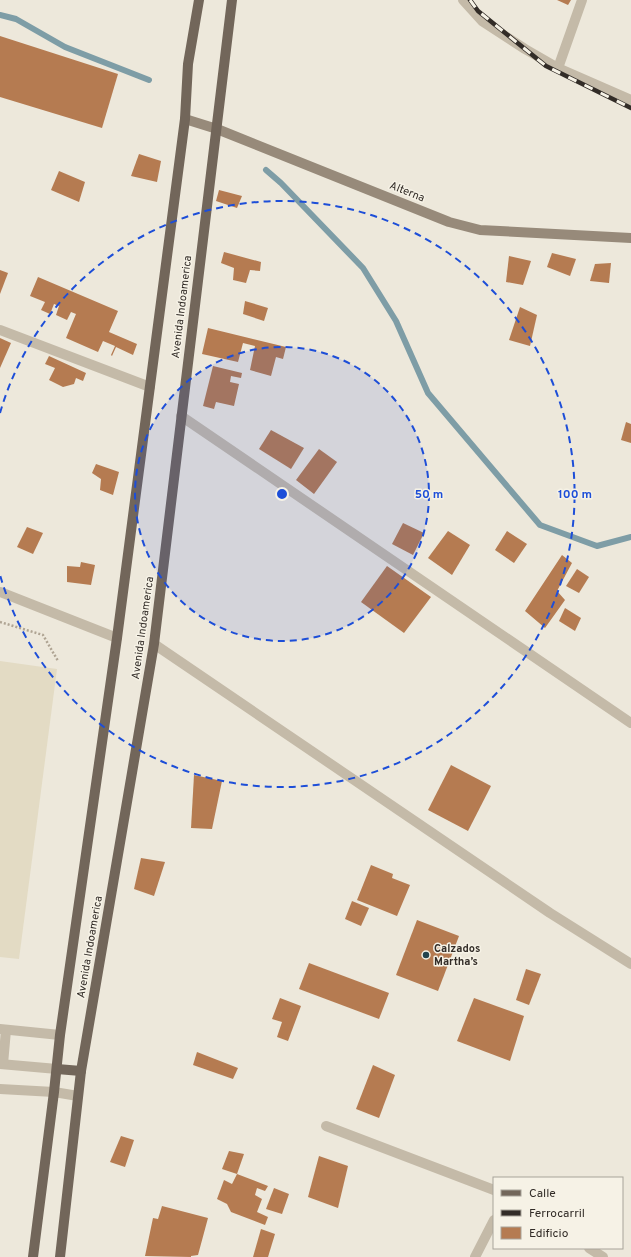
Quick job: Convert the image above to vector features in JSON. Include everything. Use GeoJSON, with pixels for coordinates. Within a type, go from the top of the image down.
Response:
{"type":"FeatureCollection","features":[{"type":"Feature","properties":{"kind":"main road","name":"Avenida Indoamerica"},"geometry":{"type":"LineString","coordinates":[[34,1257],[60,1035],[117,638],[185,119],[188,64],[199,0]]}},
{"type":"Feature","properties":{"kind":"main road","name":"Avenida Indoamerica"},"geometry":{"type":"LineString","coordinates":[[60,1257],[73,1154],[78,1096],[154,644],[182,416],[200,252],[217,129],[232,0]]}},
{"type":"Feature","properties":{"kind":"main road"},"geometry":{"type":"LineString","coordinates":[[57,1069],[82,1071]]}},
{"type":"Feature","properties":{"kind":"street"},"geometry":{"type":"LineString","coordinates":[[463,0],[482,21],[525,49],[558,68],[631,100]]}},
{"type":"Feature","properties":{"kind":"street"},"geometry":{"type":"LineString","coordinates":[[558,68],[582,0]]}},
{"type":"Feature","properties":{"kind":"street","name":"Alterna"},"geometry":{"type":"LineString","coordinates":[[185,119],[217,129],[449,222],[480,230],[631,238]]}},
{"type":"Feature","properties":{"kind":"street"},"geometry":{"type":"LineString","coordinates":[[0,330],[150,387]]}},
{"type":"Feature","properties":{"kind":"street"},"geometry":{"type":"LineString","coordinates":[[182,416],[631,723]]}},
{"type":"Feature","properties":{"kind":"street"},"geometry":{"type":"LineString","coordinates":[[0,592],[117,638]]}},
{"type":"Feature","properties":{"kind":"street"},"geometry":{"type":"LineString","coordinates":[[154,644],[550,913],[631,964]]}},
{"type":"Feature","properties":{"kind":"street"},"geometry":{"type":"LineString","coordinates":[[57,1069],[2,1064],[3,1030],[60,1035]]}},
{"type":"Feature","properties":{"kind":"street"},"geometry":{"type":"LineString","coordinates":[[0,1089],[54,1092],[78,1096]]}},
{"type":"Feature","properties":{"kind":"street"},"geometry":{"type":"LineString","coordinates":[[326,1126],[493,1190]]}},
{"type":"Feature","properties":{"kind":"street"},"geometry":{"type":"LineString","coordinates":[[475,1257],[493,1222]]}},
{"type":"Feature","properties":{"kind":"street"},"geometry":{"type":"LineString","coordinates":[[591,1249],[603,1257]]}},
{"type":"Feature","properties":{"kind":"path"},"geometry":{"type":"LineString","coordinates":[[0,622],[43,635],[58,661]]}},
{"type":"Feature","properties":{"kind":"shaded area"},"geometry":{"type":"Polygon","coordinates":[[[0,661],[57,669],[19,959],[0,957],[0,661]]]}},
{"type":"Feature","properties":{"kind":"building"},"geometry":{"type":"Polygon","coordinates":[[[557,0],[571,0],[568,5],[557,0]]]}},
{"type":"Feature","properties":{"kind":"building"},"geometry":{"type":"Polygon","coordinates":[[[0,36],[118,74],[102,128],[0,97],[0,36]]]}},
{"type":"Feature","properties":{"kind":"building"},"geometry":{"type":"Polygon","coordinates":[[[139,154],[161,161],[157,182],[131,176],[139,154]]]}},
{"type":"Feature","properties":{"kind":"building"},"geometry":{"type":"Polygon","coordinates":[[[59,171],[85,182],[79,202],[51,190],[59,171]]]}},
{"type":"Feature","properties":{"kind":"building"},"geometry":{"type":"Polygon","coordinates":[[[219,190],[242,196],[237,208],[216,201],[219,190]]]}},
{"type":"Feature","properties":{"kind":"building"},"geometry":{"type":"Polygon","coordinates":[[[224,252],[261,262],[260,271],[250,270],[246,283],[233,280],[234,268],[221,263],[224,252]]]}},
{"type":"Feature","properties":{"kind":"building"},"geometry":{"type":"Polygon","coordinates":[[[552,253],[576,259],[570,276],[547,267],[552,253]]]}},
{"type":"Feature","properties":{"kind":"building"},"geometry":{"type":"Polygon","coordinates":[[[509,256],[531,261],[523,285],[506,282],[509,256]]]}},
{"type":"Feature","properties":{"kind":"building"},"geometry":{"type":"Polygon","coordinates":[[[611,263],[609,283],[590,281],[595,264],[611,263]]]}},
{"type":"Feature","properties":{"kind":"building"},"geometry":{"type":"Polygon","coordinates":[[[0,270],[8,273],[0,294],[0,270]]]}},
{"type":"Feature","properties":{"kind":"building"},"geometry":{"type":"Polygon","coordinates":[[[38,277],[118,311],[109,332],[137,344],[133,355],[116,347],[112,356],[111,355],[115,346],[103,341],[98,352],[66,338],[76,314],[71,312],[67,320],[56,315],[59,306],[54,304],[50,314],[41,310],[45,302],[30,296],[38,277]]]}},
{"type":"Feature","properties":{"kind":"building"},"geometry":{"type":"Polygon","coordinates":[[[245,301],[268,308],[264,321],[243,314],[245,301]]]}},
{"type":"Feature","properties":{"kind":"building"},"geometry":{"type":"Polygon","coordinates":[[[520,307],[537,315],[530,346],[509,340],[520,307]]]}},
{"type":"Feature","properties":{"kind":"building"},"geometry":{"type":"Polygon","coordinates":[[[208,328],[286,347],[283,359],[276,357],[271,376],[250,370],[255,346],[243,343],[238,362],[202,354],[208,328]]]}},
{"type":"Feature","properties":{"kind":"building"},"geometry":{"type":"Polygon","coordinates":[[[0,338],[11,343],[0,368],[0,338]]]}},
{"type":"Feature","properties":{"kind":"building"},"geometry":{"type":"Polygon","coordinates":[[[49,356],[86,373],[83,381],[76,378],[74,384],[63,387],[49,380],[55,368],[45,364],[49,356]]]}},
{"type":"Feature","properties":{"kind":"building"},"geometry":{"type":"Polygon","coordinates":[[[213,366],[242,373],[241,378],[231,376],[230,382],[239,384],[234,406],[216,402],[214,409],[203,406],[213,366]]]}},
{"type":"Feature","properties":{"kind":"building"},"geometry":{"type":"Polygon","coordinates":[[[626,422],[631,424],[631,443],[621,440],[626,422]]]}},
{"type":"Feature","properties":{"kind":"building"},"geometry":{"type":"Polygon","coordinates":[[[271,430],[304,448],[291,469],[259,449],[271,430]]]}},
{"type":"Feature","properties":{"kind":"building"},"geometry":{"type":"Polygon","coordinates":[[[319,449],[337,462],[314,494],[296,480],[319,449]]]}},
{"type":"Feature","properties":{"kind":"building"},"geometry":{"type":"Polygon","coordinates":[[[96,464],[119,472],[113,495],[100,490],[101,479],[92,473],[96,464]]]}},
{"type":"Feature","properties":{"kind":"building"},"geometry":{"type":"Polygon","coordinates":[[[403,523],[424,533],[413,555],[392,544],[403,523]]]}},
{"type":"Feature","properties":{"kind":"building"},"geometry":{"type":"Polygon","coordinates":[[[27,527],[43,533],[33,554],[17,547],[27,527]]]}},
{"type":"Feature","properties":{"kind":"building"},"geometry":{"type":"Polygon","coordinates":[[[448,531],[470,545],[452,575],[428,558],[448,531]]]}},
{"type":"Feature","properties":{"kind":"building"},"geometry":{"type":"Polygon","coordinates":[[[507,531],[527,544],[514,563],[495,550],[507,531]]]}},
{"type":"Feature","properties":{"kind":"building"},"geometry":{"type":"Polygon","coordinates":[[[562,555],[572,563],[557,591],[565,600],[545,628],[525,611],[562,555]]]}},
{"type":"Feature","properties":{"kind":"building"},"geometry":{"type":"Polygon","coordinates":[[[81,562],[95,565],[91,585],[67,582],[67,566],[80,567],[81,562]]]}},
{"type":"Feature","properties":{"kind":"building"},"geometry":{"type":"Polygon","coordinates":[[[387,566],[431,597],[404,633],[361,602],[387,566]]]}},
{"type":"Feature","properties":{"kind":"building"},"geometry":{"type":"Polygon","coordinates":[[[577,569],[589,577],[579,593],[566,586],[577,569]]]}},
{"type":"Feature","properties":{"kind":"building"},"geometry":{"type":"Polygon","coordinates":[[[565,608],[581,618],[575,631],[559,621],[565,608]]]}},
{"type":"Feature","properties":{"kind":"building"},"geometry":{"type":"Polygon","coordinates":[[[451,765],[491,786],[468,831],[428,810],[451,765]]]}},
{"type":"Feature","properties":{"kind":"building"},"geometry":{"type":"Polygon","coordinates":[[[194,775],[222,781],[212,829],[191,828],[194,775]]]}},
{"type":"Feature","properties":{"kind":"building"},"geometry":{"type":"Polygon","coordinates":[[[141,858],[165,862],[154,896],[134,889],[141,858]]]}},
{"type":"Feature","properties":{"kind":"building"},"geometry":{"type":"Polygon","coordinates":[[[371,865],[393,874],[392,878],[410,885],[397,916],[357,900],[371,865]]]}},
{"type":"Feature","properties":{"kind":"building"},"geometry":{"type":"Polygon","coordinates":[[[352,901],[369,908],[361,926],[345,919],[352,901]]]}},
{"type":"Feature","properties":{"kind":"building"},"geometry":{"type":"Polygon","coordinates":[[[417,920],[459,936],[438,991],[396,975],[417,920]]]}},
{"type":"Feature","properties":{"kind":"building"},"geometry":{"type":"Polygon","coordinates":[[[309,963],[389,993],[379,1019],[299,989],[309,963]]]}},
{"type":"Feature","properties":{"kind":"building"},"geometry":{"type":"Polygon","coordinates":[[[526,969],[541,974],[529,1005],[516,1000],[526,969]]]}},
{"type":"Feature","properties":{"kind":"building"},"geometry":{"type":"Polygon","coordinates":[[[280,998],[301,1006],[288,1041],[277,1037],[282,1022],[272,1019],[280,998]]]}},
{"type":"Feature","properties":{"kind":"building"},"geometry":{"type":"Polygon","coordinates":[[[474,998],[524,1016],[510,1061],[457,1041],[474,998]]]}},
{"type":"Feature","properties":{"kind":"building"},"geometry":{"type":"Polygon","coordinates":[[[197,1052],[238,1068],[233,1079],[193,1065],[197,1052]]]}},
{"type":"Feature","properties":{"kind":"building"},"geometry":{"type":"Polygon","coordinates":[[[373,1065],[395,1075],[379,1118],[356,1109],[373,1065]]]}},
{"type":"Feature","properties":{"kind":"building"},"geometry":{"type":"Polygon","coordinates":[[[121,1136],[134,1140],[125,1167],[110,1162],[121,1136]]]}},
{"type":"Feature","properties":{"kind":"building"},"geometry":{"type":"Polygon","coordinates":[[[229,1151],[244,1154],[237,1174],[222,1169],[229,1151]]]}},
{"type":"Feature","properties":{"kind":"building"},"geometry":{"type":"Polygon","coordinates":[[[319,1156],[348,1166],[338,1208],[308,1197],[319,1156]]]}},
{"type":"Feature","properties":{"kind":"building"},"geometry":{"type":"Polygon","coordinates":[[[237,1174],[268,1186],[265,1191],[257,1188],[255,1195],[262,1199],[257,1212],[268,1217],[265,1225],[231,1212],[227,1204],[217,1199],[224,1180],[232,1184],[237,1174]]]}},
{"type":"Feature","properties":{"kind":"building"},"geometry":{"type":"Polygon","coordinates":[[[274,1188],[289,1194],[282,1214],[266,1209],[274,1188]]]}},
{"type":"Feature","properties":{"kind":"building"},"geometry":{"type":"Polygon","coordinates":[[[162,1206],[208,1218],[198,1255],[191,1257],[145,1256],[153,1218],[158,1219],[162,1206]]]}},
{"type":"Feature","properties":{"kind":"building"},"geometry":{"type":"Polygon","coordinates":[[[261,1229],[275,1234],[268,1257],[253,1257],[261,1229]]]}},
{"type":"Feature","properties":{"kind":"waterway"},"geometry":{"type":"LineString","coordinates":[[0,15],[16,19],[65,47],[149,80]]}},
{"type":"Feature","properties":{"kind":"waterway"},"geometry":{"type":"LineString","coordinates":[[266,170],[281,183],[363,268],[396,321],[428,393],[540,525],[597,546],[631,537]]}},
{"type":"Feature","properties":{"kind":"railway"},"geometry":{"type":"LineString","coordinates":[[470,0],[478,11],[546,66],[631,108]]}},
{"type":"Feature","properties":{"kind":"place","name":"Calzados Martha’s"},"geometry":{"type":"Point","coordinates":[426,955]}}]}
